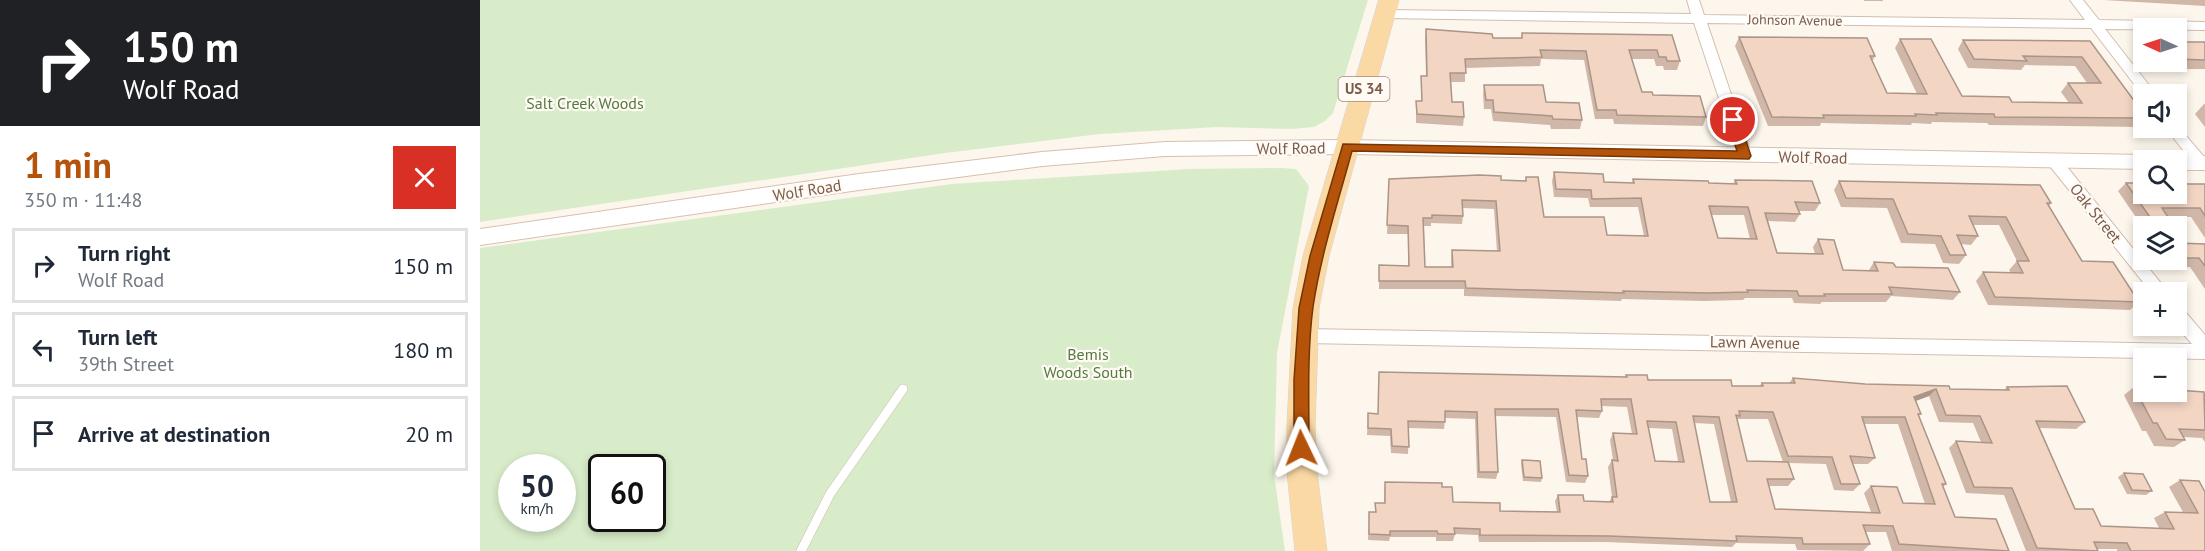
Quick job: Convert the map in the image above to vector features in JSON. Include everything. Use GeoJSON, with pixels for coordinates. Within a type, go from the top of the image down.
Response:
{"type":"FeatureCollection","features":[{"type":"Feature","properties":{"kind":"main road","name":"US 34"},"geometry":{"type":"LineString","coordinates":[[1311,551],[1302,472],[1300,425],[1304,336],[1314,264],[1387,7]]}},
{"type":"Feature","properties":{"kind":"main road","name":"Wolf Road"},"geometry":{"type":"LineString","coordinates":[[480,237],[859,182],[1042,159],[1165,149],[1347,147],[2133,162]]}},
{"type":"Feature","properties":{"kind":"main road"},"geometry":{"type":"LineString","coordinates":[[2187,163],[2203,163]]}},
{"type":"Feature","properties":{"kind":"street"},"geometry":{"type":"LineString","coordinates":[[1693,0],[1745,156]]}},
{"type":"Feature","properties":{"kind":"street"},"geometry":{"type":"LineString","coordinates":[[2076,0],[2141,84]]}},
{"type":"Feature","properties":{"kind":"street","name":"Johnson Avenue"},"geometry":{"type":"LineString","coordinates":[[1387,7],[1700,19],[2205,26]]}},
{"type":"Feature","properties":{"kind":"street"},"geometry":{"type":"LineString","coordinates":[[2182,138],[2203,163]]}},
{"type":"Feature","properties":{"kind":"street","name":"Oak Street"},"geometry":{"type":"LineString","coordinates":[[2054,161],[2152,282]]}},
{"type":"Feature","properties":{"kind":"street"},"geometry":{"type":"LineString","coordinates":[[2187,327],[2205,350]]}},
{"type":"Feature","properties":{"kind":"street","name":"Lawn Avenue"},"geometry":{"type":"LineString","coordinates":[[1304,336],[2205,350]]}},
{"type":"Feature","properties":{"kind":"lane"},"geometry":{"type":"LineString","coordinates":[[801,551],[830,494],[903,389]]}},
{"type":"Feature","properties":{"kind":"green space","name":"Salt Creek Woods"},"geometry":{"type":"Polygon","coordinates":[[[480,0],[1368,0],[1333,113],[1314,127],[1292,129],[1217,127],[1100,134],[945,153],[480,222],[480,0]]]}},
{"type":"Feature","properties":{"kind":"green space","name":"Bemis Woods South"},"geometry":{"type":"Polygon","coordinates":[[[1189,169],[1296,169],[1309,186],[1277,353],[1274,475],[1285,551],[480,551],[480,248],[952,184],[1189,169]]]}},
{"type":"Feature","properties":{"kind":"building"},"geometry":{"type":"Polygon","coordinates":[[[1426,29],[1492,34],[1493,38],[1522,38],[1522,33],[1672,35],[1680,61],[1667,61],[1666,57],[1659,57],[1657,50],[1629,50],[1642,92],[1652,92],[1653,95],[1700,96],[1706,117],[1617,115],[1616,110],[1597,110],[1586,51],[1540,50],[1542,57],[1465,59],[1466,73],[1450,73],[1452,102],[1463,102],[1464,117],[1417,114],[1416,101],[1422,101],[1421,76],[1427,76],[1426,29]]]}},
{"type":"Feature","properties":{"kind":"building"},"geometry":{"type":"Polygon","coordinates":[[[1739,37],[1867,38],[1875,56],[1870,56],[1887,93],[1927,94],[1900,39],[1931,39],[1962,96],[2009,97],[2012,102],[2082,103],[2068,83],[2101,83],[2082,57],[2023,56],[2027,61],[1974,59],[1963,40],[2090,41],[2133,99],[2133,118],[1995,117],[1994,114],[1936,113],[1937,115],[1915,114],[1916,116],[1772,117],[1739,37]]]}},
{"type":"Feature","properties":{"kind":"building"},"geometry":{"type":"Polygon","coordinates":[[[2187,42],[2205,42],[2205,60],[2187,59],[2187,42]]]}},
{"type":"Feature","properties":{"kind":"building"},"geometry":{"type":"Polygon","coordinates":[[[1484,85],[1543,85],[1546,102],[1579,103],[1582,120],[1494,112],[1493,100],[1486,100],[1484,85]]]}},
{"type":"Feature","properties":{"kind":"building"},"geometry":{"type":"Polygon","coordinates":[[[1554,172],[1603,174],[1604,182],[1634,183],[1633,179],[1737,184],[1735,180],[1812,181],[1820,203],[1795,202],[1800,214],[1765,213],[1777,253],[1823,254],[1818,239],[1834,240],[1843,270],[1878,271],[1874,262],[1893,263],[1896,267],[1948,268],[1960,292],[1889,287],[1892,294],[1799,296],[1797,291],[1747,290],[1748,292],[1708,293],[1623,291],[1624,293],[1466,288],[1465,281],[1379,281],[1379,265],[1409,266],[1408,226],[1387,225],[1389,179],[1479,175],[1501,176],[1501,180],[1526,181],[1526,177],[1538,177],[1544,217],[1604,217],[1607,235],[1648,236],[1641,198],[1592,199],[1591,190],[1556,189],[1554,172]],[[1462,200],[1463,216],[1432,215],[1432,218],[1423,218],[1425,267],[1453,267],[1452,250],[1500,251],[1496,201],[1462,200]],[[1709,206],[1718,238],[1757,239],[1748,207],[1709,206]]]}},
{"type":"Feature","properties":{"kind":"building"},"geometry":{"type":"Polygon","coordinates":[[[1839,181],[2040,185],[2051,203],[2047,203],[2082,261],[2113,262],[2133,293],[2133,302],[1995,297],[1983,272],[2023,273],[2017,261],[2029,261],[2006,217],[1969,216],[1978,236],[1957,235],[1966,255],[1950,255],[1941,236],[1908,234],[1893,199],[1846,198],[1839,181]]]}},
{"type":"Feature","properties":{"kind":"building"},"geometry":{"type":"Polygon","coordinates":[[[2126,183],[2133,183],[2133,193],[2126,183]]]}},
{"type":"Feature","properties":{"kind":"building"},"geometry":{"type":"Polygon","coordinates":[[[2187,184],[2205,184],[2205,216],[2200,208],[2162,208],[2167,216],[2149,216],[2141,204],[2187,204],[2187,184]]]}},
{"type":"Feature","properties":{"kind":"building"},"geometry":{"type":"Polygon","coordinates":[[[2187,243],[2205,244],[2205,266],[2199,258],[2187,258],[2187,243]]]}},
{"type":"Feature","properties":{"kind":"building"},"geometry":{"type":"Polygon","coordinates":[[[1379,372],[1627,377],[1626,375],[1647,375],[1648,380],[1731,380],[1732,386],[1795,383],[1793,378],[1865,384],[1949,386],[1950,389],[2009,390],[2007,387],[2067,386],[2085,422],[2036,421],[2075,509],[2093,509],[2101,526],[2174,529],[2165,512],[2198,513],[2180,480],[2199,481],[2205,492],[2205,551],[2131,551],[2127,543],[2094,542],[2098,551],[2037,548],[2012,488],[1974,487],[1956,441],[1992,443],[1980,416],[1946,415],[1936,389],[1914,397],[1921,414],[1918,414],[1946,484],[1942,484],[1955,517],[1996,519],[2009,551],[1899,544],[1893,526],[1863,525],[1870,544],[1803,544],[1802,538],[1736,536],[1737,541],[1609,536],[1480,535],[1480,529],[1454,528],[1455,534],[1438,534],[1437,531],[1390,531],[1390,535],[1369,534],[1369,512],[1376,512],[1375,503],[1385,503],[1385,482],[1442,483],[1442,487],[1452,487],[1453,502],[1500,503],[1500,511],[1560,512],[1558,495],[1583,495],[1584,501],[1613,502],[1612,497],[1617,497],[1612,460],[1618,461],[1613,433],[1637,434],[1631,399],[1601,399],[1602,411],[1576,410],[1582,459],[1586,459],[1588,476],[1569,475],[1558,409],[1495,409],[1498,472],[1479,472],[1477,412],[1445,411],[1445,422],[1408,421],[1409,447],[1392,446],[1391,429],[1368,428],[1368,413],[1378,414],[1379,372]],[[1739,411],[1740,416],[1736,415],[1747,461],[1788,462],[1794,479],[1767,479],[1775,509],[1880,513],[1871,486],[1897,487],[1903,503],[1935,504],[1905,417],[1862,417],[1875,458],[1850,456],[1860,484],[1841,484],[1832,457],[1788,456],[1773,412],[1739,411]],[[1693,416],[1710,502],[1737,502],[1719,417],[1693,416]],[[1647,421],[1655,461],[1684,462],[1676,422],[1647,421]]]}},
{"type":"Feature","properties":{"kind":"building"},"geometry":{"type":"Polygon","coordinates":[[[2187,391],[2204,392],[2205,430],[2179,429],[2185,440],[2166,439],[2157,423],[2153,423],[2142,402],[2187,402],[2187,391]]]}},
{"type":"Feature","properties":{"kind":"building"},"geometry":{"type":"Polygon","coordinates":[[[1522,460],[1540,461],[1542,478],[1524,477],[1522,460]]]}},
{"type":"Feature","properties":{"kind":"building"},"geometry":{"type":"Polygon","coordinates":[[[2124,473],[2143,474],[2152,491],[2132,490],[2124,473]]]}},
{"type":"Feature","properties":{"kind":"route"},"geometry":{"type":"LineString","coordinates":[[1301,448],[1301,380],[1306,308],[1316,256],[1347,147],[1745,156],[1733,120]]}}]}
